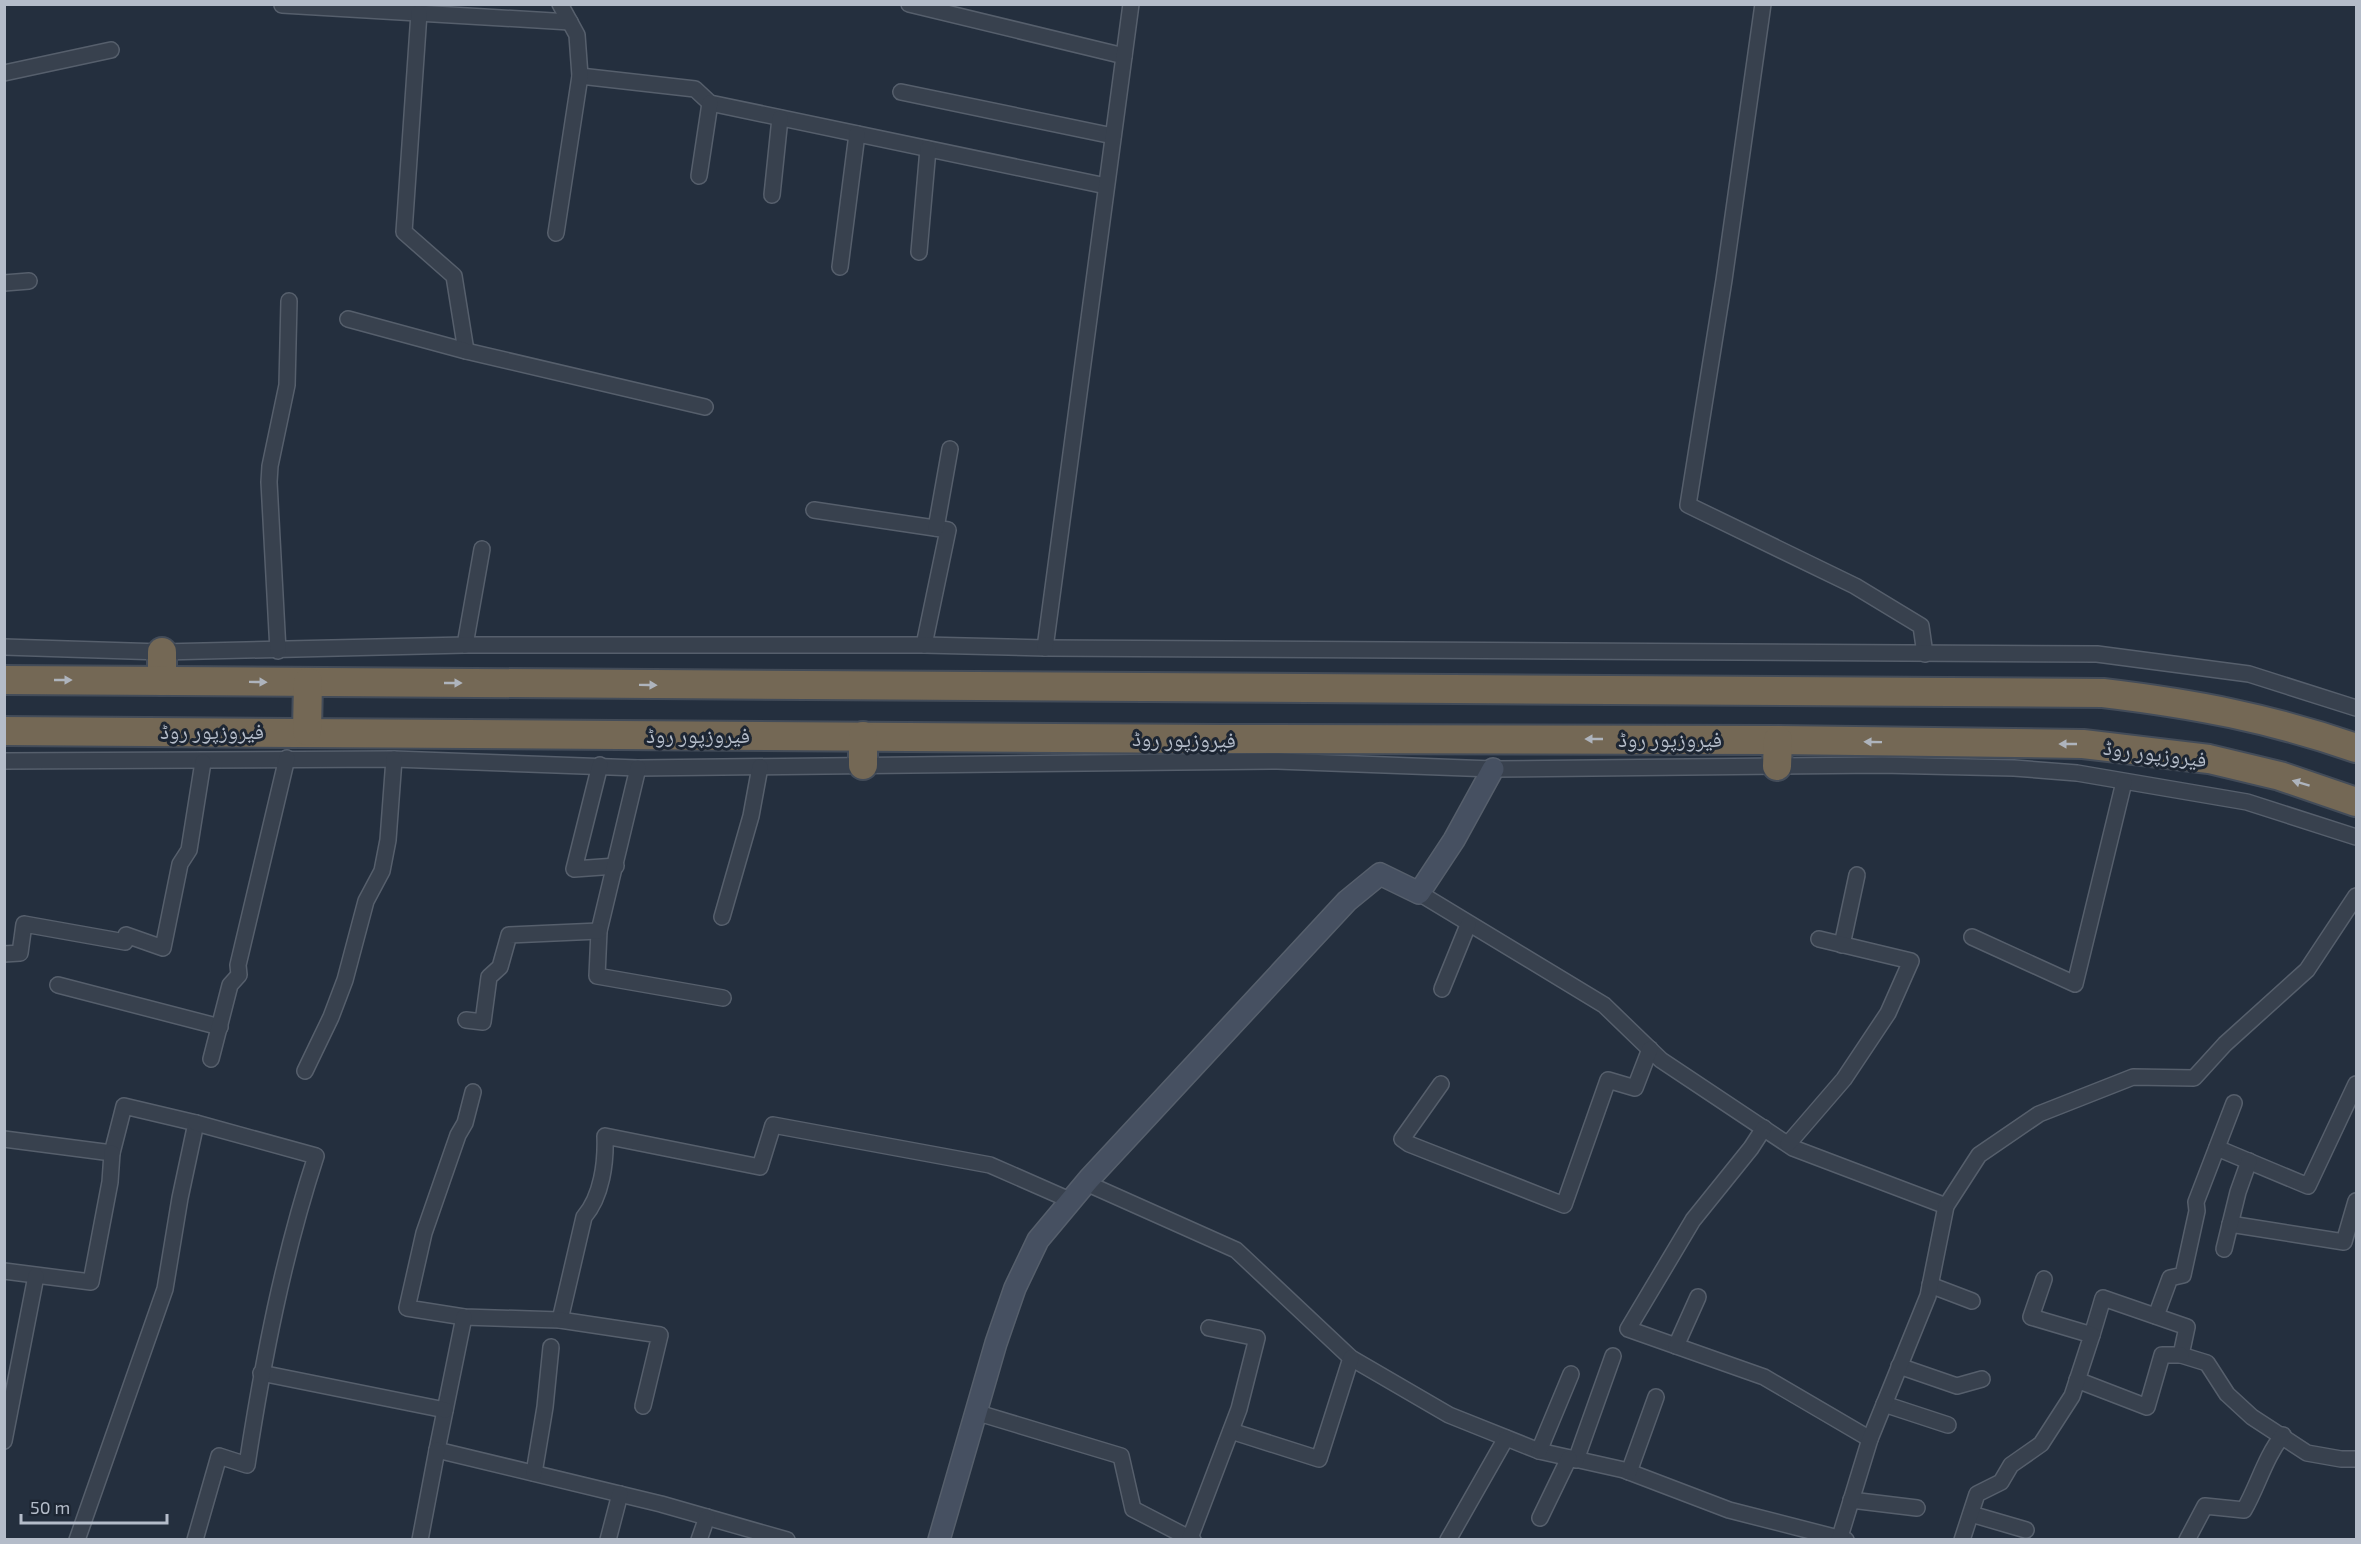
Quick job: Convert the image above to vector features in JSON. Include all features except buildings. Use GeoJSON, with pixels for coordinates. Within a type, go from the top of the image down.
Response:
{"type":"FeatureCollection","features":[{"type":"Feature","properties":{"kind":"highway"},"geometry":{"type":"LineString","coordinates":[[162,652],[162,681]]}},
{"type":"Feature","properties":{"kind":"highway"},"geometry":{"type":"LineString","coordinates":[[4,680],[2103,693],[2174,701],[2242,713],[2295,727],[2356,748]]}},
{"type":"Feature","properties":{"kind":"highway"},"geometry":{"type":"LineString","coordinates":[[307,731],[308,682]]}},
{"type":"Feature","properties":{"kind":"highway","name":"فیروزپور روڈ"},"geometry":{"type":"LineString","coordinates":[[4,731],[863,736],[1778,753],[2083,744],[2209,759],[2280,776],[2356,802]]}},
{"type":"Feature","properties":{"kind":"highway"},"geometry":{"type":"LineString","coordinates":[[863,736],[863,765]]}},
{"type":"Feature","properties":{"kind":"street"},"geometry":{"type":"LineString","coordinates":[[556,233],[580,76],[577,35],[560,4]]}},
{"type":"Feature","properties":{"kind":"street"},"geometry":{"type":"LineString","coordinates":[[909,4],[1124,56]]}},
{"type":"Feature","properties":{"kind":"street"},"geometry":{"type":"LineString","coordinates":[[1044,648],[1131,4]]}},
{"type":"Feature","properties":{"kind":"street"},"geometry":{"type":"LineString","coordinates":[[1763,4],[1724,280],[1688,505],[1855,586],[1921,626],[1925,654]]}},
{"type":"Feature","properties":{"kind":"street"},"geometry":{"type":"LineString","coordinates":[[282,5],[570,22]]}},
{"type":"Feature","properties":{"kind":"street"},"geometry":{"type":"LineString","coordinates":[[419,13],[404,232],[454,276],[466,351]]}},
{"type":"Feature","properties":{"kind":"street"},"geometry":{"type":"LineString","coordinates":[[4,73],[111,50]]}},
{"type":"Feature","properties":{"kind":"street"},"geometry":{"type":"LineString","coordinates":[[580,76],[695,89],[710,103],[1106,186]]}},
{"type":"Feature","properties":{"kind":"street"},"geometry":{"type":"LineString","coordinates":[[901,92],[1113,136]]}},
{"type":"Feature","properties":{"kind":"street"},"geometry":{"type":"LineString","coordinates":[[699,176],[710,103]]}},
{"type":"Feature","properties":{"kind":"street"},"geometry":{"type":"LineString","coordinates":[[772,195],[780,118]]}},
{"type":"Feature","properties":{"kind":"street"},"geometry":{"type":"LineString","coordinates":[[840,267],[857,134]]}},
{"type":"Feature","properties":{"kind":"street"},"geometry":{"type":"LineString","coordinates":[[919,252],[928,149]]}},
{"type":"Feature","properties":{"kind":"street"},"geometry":{"type":"LineString","coordinates":[[4,283],[29,281]]}},
{"type":"Feature","properties":{"kind":"street"},"geometry":{"type":"LineString","coordinates":[[278,651],[269,482],[270,466],[287,385],[289,301]]}},
{"type":"Feature","properties":{"kind":"street"},"geometry":{"type":"LineString","coordinates":[[348,320],[466,351],[705,407]]}},
{"type":"Feature","properties":{"kind":"street"},"geometry":{"type":"LineString","coordinates":[[936,528],[950,449]]}},
{"type":"Feature","properties":{"kind":"street"},"geometry":{"type":"LineString","coordinates":[[814,510],[948,530],[924,645]]}},
{"type":"Feature","properties":{"kind":"street"},"geometry":{"type":"LineString","coordinates":[[465,645],[482,549]]}},
{"type":"Feature","properties":{"kind":"street"},"geometry":{"type":"LineString","coordinates":[[4,648],[162,652],[465,645],[924,645],[1044,648],[2097,654],[2172,662],[2248,674],[2356,708]]}},
{"type":"Feature","properties":{"kind":"street"},"geometry":{"type":"LineString","coordinates":[[4,761],[203,762],[287,758],[394,759],[638,768],[1277,761],[1493,770],[1778,753],[1881,765],[2077,772],[2247,802],[2356,837]]}},
{"type":"Feature","properties":{"kind":"street"},"geometry":{"type":"LineString","coordinates":[[211,1059],[230,985],[239,975],[238,965],[287,758]]}},
{"type":"Feature","properties":{"kind":"street"},"geometry":{"type":"LineString","coordinates":[[305,1071],[331,1017],[345,980],[366,902],[382,871],[388,840],[394,759]]}},
{"type":"Feature","properties":{"kind":"street"},"geometry":{"type":"LineString","coordinates":[[4,954],[20,953],[24,924],[125,942],[126,935],[164,948],[180,864],[189,850],[203,762]]}},
{"type":"Feature","properties":{"kind":"street"},"geometry":{"type":"LineString","coordinates":[[600,765],[574,869],[616,866]]}},
{"type":"Feature","properties":{"kind":"street"},"geometry":{"type":"LineString","coordinates":[[722,917],[751,816],[760,767]]}},
{"type":"Feature","properties":{"kind":"street"},"geometry":{"type":"LineString","coordinates":[[638,768],[599,931],[597,976],[723,998]]}},
{"type":"Feature","properties":{"kind":"street"},"geometry":{"type":"LineString","coordinates":[[1419,893],[1454,840],[1493,770]]}},
{"type":"Feature","properties":{"kind":"street"},"geometry":{"type":"LineString","coordinates":[[1972,937],[2075,984],[2124,782]]}},
{"type":"Feature","properties":{"kind":"street"},"geometry":{"type":"LineString","coordinates":[[939,1539],[975,1412],[1015,1287],[1038,1240],[1086,1183],[1347,901],[1380,874],[1419,893],[1468,925],[1604,1005],[1661,1059],[1788,1144],[1946,1206]]}},
{"type":"Feature","properties":{"kind":"street"},"geometry":{"type":"LineString","coordinates":[[1842,945],[1857,875]]}},
{"type":"Feature","properties":{"kind":"street"},"geometry":{"type":"LineString","coordinates":[[1086,1183],[1236,1250],[1351,1358],[1449,1415],[1539,1451],[1629,1472],[1729,1510],[1842,1539],[1870,1438],[1930,1286],[1946,1206],[1979,1155],[2039,1114],[2133,1077],[2194,1078],[2225,1044],[2307,970],[2356,896]]}},
{"type":"Feature","properties":{"kind":"street"},"geometry":{"type":"LineString","coordinates":[[1442,989],[1468,925]]}},
{"type":"Feature","properties":{"kind":"street"},"geometry":{"type":"LineString","coordinates":[[466,1020],[483,1022],[489,977],[500,967],[509,935],[599,931]]}},
{"type":"Feature","properties":{"kind":"street"},"geometry":{"type":"LineString","coordinates":[[1788,1144],[1845,1079],[1888,1013],[1911,961],[1819,939]]}},
{"type":"Feature","properties":{"kind":"street"},"geometry":{"type":"LineString","coordinates":[[58,985],[220,1027]]}},
{"type":"Feature","properties":{"kind":"street"},"geometry":{"type":"LineString","coordinates":[[1441,1084],[1402,1139],[1409,1144],[1564,1205],[1608,1080],[1635,1088],[1650,1049]]}},
{"type":"Feature","properties":{"kind":"street"},"geometry":{"type":"LineString","coordinates":[[2217,1148],[2308,1186],[2356,1084]]}},
{"type":"Feature","properties":{"kind":"street"},"geometry":{"type":"LineString","coordinates":[[473,1092],[465,1123],[458,1135],[424,1233],[407,1308],[464,1317],[560,1320],[660,1335],[643,1406]]}},
{"type":"Feature","properties":{"kind":"street"},"geometry":{"type":"LineString","coordinates":[[2156,1316],[2169,1278],[2183,1275],[2197,1211],[2196,1202],[2234,1103]]}},
{"type":"Feature","properties":{"kind":"street"},"geometry":{"type":"LineString","coordinates":[[4,1271],[91,1282],[110,1182],[112,1153],[124,1106],[316,1156],[294,1223],[261,1373],[247,1465],[219,1456],[195,1539]]}},
{"type":"Feature","properties":{"kind":"street"},"geometry":{"type":"LineString","coordinates":[[77,1539],[165,1289],[180,1198],[196,1123]]}},
{"type":"Feature","properties":{"kind":"street"},"geometry":{"type":"LineString","coordinates":[[560,1320],[584,1217],[591,1209],[606,1158],[605,1136],[760,1167],[773,1125],[990,1165],[1072,1201]]}},
{"type":"Feature","properties":{"kind":"street"},"geometry":{"type":"LineString","coordinates":[[1764,1128],[1693,1220],[1628,1329],[1764,1377],[1870,1438]]}},
{"type":"Feature","properties":{"kind":"street"},"geometry":{"type":"LineString","coordinates":[[4,1139],[112,1153]]}},
{"type":"Feature","properties":{"kind":"street"},"geometry":{"type":"LineString","coordinates":[[2224,1249],[2249,1161]]}},
{"type":"Feature","properties":{"kind":"street"},"geometry":{"type":"LineString","coordinates":[[2230,1224],[2344,1242],[2356,1201]]}},
{"type":"Feature","properties":{"kind":"street"},"geometry":{"type":"LineString","coordinates":[[4,1441],[36,1276]]}},
{"type":"Feature","properties":{"kind":"street"},"geometry":{"type":"LineString","coordinates":[[2044,1279],[2031,1317],[2092,1335]]}},
{"type":"Feature","properties":{"kind":"street"},"geometry":{"type":"LineString","coordinates":[[1930,1286],[1972,1300]]}},
{"type":"Feature","properties":{"kind":"street"},"geometry":{"type":"LineString","coordinates":[[1676,1346],[1698,1298]]}},
{"type":"Feature","properties":{"kind":"street"},"geometry":{"type":"LineString","coordinates":[[1962,1539],[1977,1494],[2001,1482],[2011,1465],[2042,1444],[2072,1396],[2103,1298],[2187,1327],[2181,1355]]}},
{"type":"Feature","properties":{"kind":"street"},"geometry":{"type":"LineString","coordinates":[[420,1539],[464,1317]]}},
{"type":"Feature","properties":{"kind":"street"},"geometry":{"type":"LineString","coordinates":[[975,1412],[1121,1456],[1132,1509],[1192,1539],[1231,1431],[1257,1338],[1209,1328]]}},
{"type":"Feature","properties":{"kind":"street"},"geometry":{"type":"LineString","coordinates":[[534,1473],[545,1407],[551,1347]]}},
{"type":"Feature","properties":{"kind":"street"},"geometry":{"type":"LineString","coordinates":[[2077,1380],[2147,1407],[2162,1355],[2181,1355],[2207,1363],[2227,1394],[2252,1417],[2283,1435],[2307,1454],[2356,1459]]}},
{"type":"Feature","properties":{"kind":"street"},"geometry":{"type":"LineString","coordinates":[[1540,1518],[1573,1459],[1613,1356]]}},
{"type":"Feature","properties":{"kind":"street"},"geometry":{"type":"LineString","coordinates":[[1231,1431],[1319,1459],[1351,1358]]}},
{"type":"Feature","properties":{"kind":"street"},"geometry":{"type":"LineString","coordinates":[[1899,1366],[1956,1386],[1982,1379]]}},
{"type":"Feature","properties":{"kind":"street"},"geometry":{"type":"LineString","coordinates":[[261,1373],[445,1410]]}},
{"type":"Feature","properties":{"kind":"street"},"geometry":{"type":"LineString","coordinates":[[1539,1451],[1570,1374]]}},
{"type":"Feature","properties":{"kind":"street"},"geometry":{"type":"LineString","coordinates":[[1629,1472],[1656,1397]]}},
{"type":"Feature","properties":{"kind":"street"},"geometry":{"type":"LineString","coordinates":[[1884,1404],[1948,1425]]}},
{"type":"Feature","properties":{"kind":"street"},"geometry":{"type":"LineString","coordinates":[[2187,1539],[2205,1506],[2244,1510],[2273,1447],[2283,1435]]}},
{"type":"Feature","properties":{"kind":"street"},"geometry":{"type":"LineString","coordinates":[[1448,1539],[1506,1438]]}},
{"type":"Feature","properties":{"kind":"street"},"geometry":{"type":"LineString","coordinates":[[437,1450],[707,1516],[787,1539]]}},
{"type":"Feature","properties":{"kind":"street"},"geometry":{"type":"LineString","coordinates":[[608,1539],[620,1494]]}},
{"type":"Feature","properties":{"kind":"street"},"geometry":{"type":"LineString","coordinates":[[1851,1500],[1917,1508]]}},
{"type":"Feature","properties":{"kind":"street"},"geometry":{"type":"LineString","coordinates":[[1971,1514],[2026,1530]]}},
{"type":"Feature","properties":{"kind":"street"},"geometry":{"type":"LineString","coordinates":[[699,1539],[707,1516]]}},
{"type":"Feature","properties":{"kind":"street"},"geometry":{"type":"LineString","coordinates":[[2001,1539],[2006,1524]]}}]}
